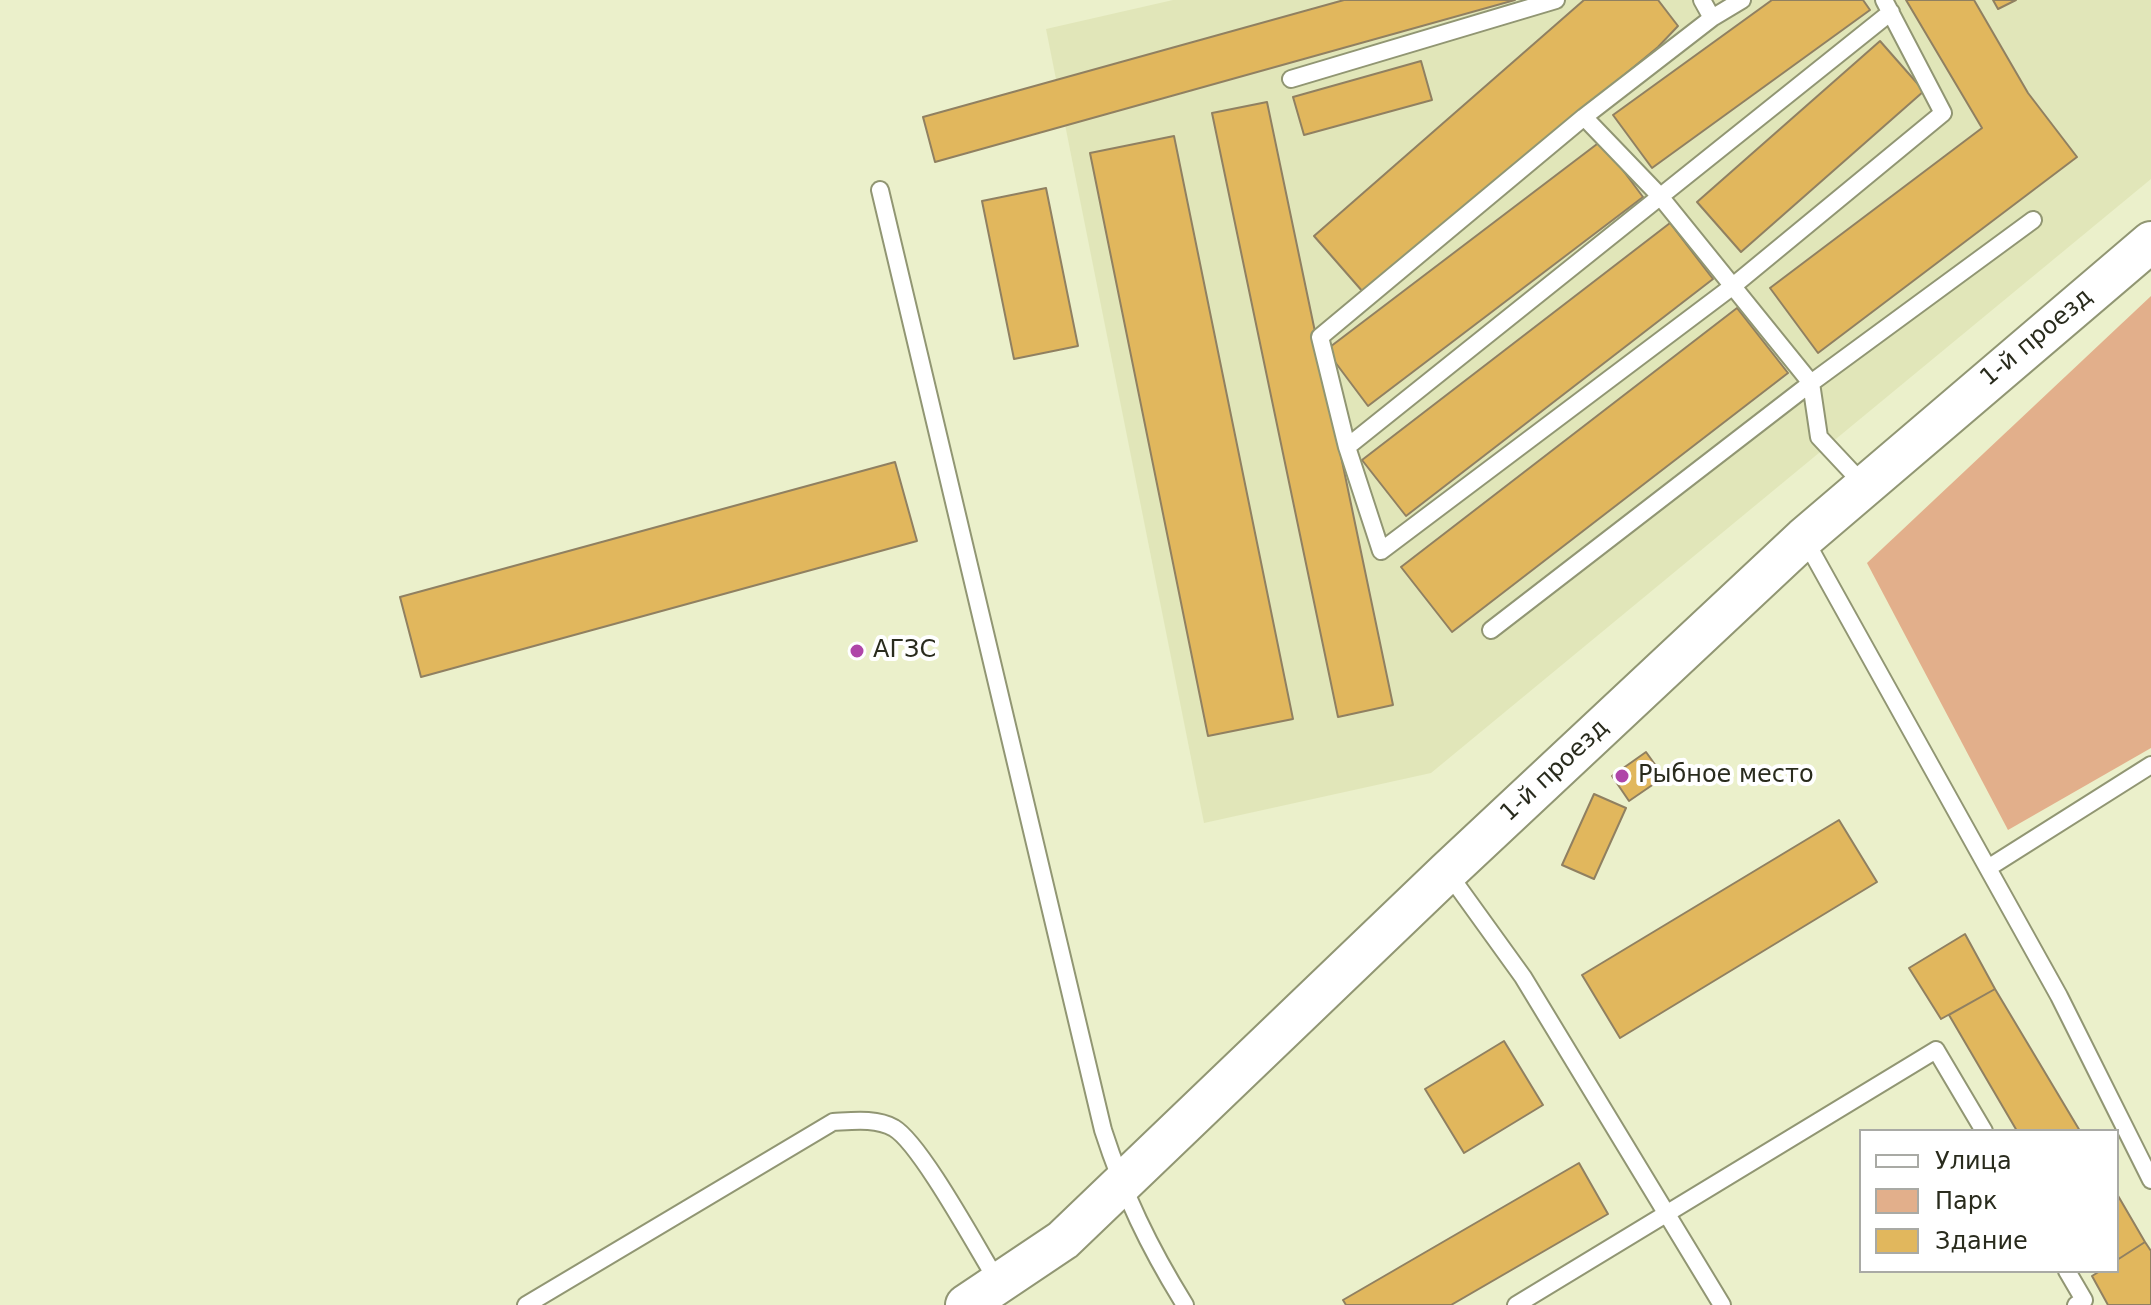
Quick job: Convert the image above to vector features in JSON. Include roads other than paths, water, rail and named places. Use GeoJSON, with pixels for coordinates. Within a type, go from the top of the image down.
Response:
{"type":"FeatureCollection","features":[{"type":"Feature","properties":{"kind":"street","name":"1-й проезд"},"geometry":{"type":"LineString","coordinates":[[966,1305],[1063,1240],[1447,872],[1804,538],[2151,242]]}},
{"type":"Feature","properties":{"kind":"lane"},"geometry":{"type":"LineString","coordinates":[[1291,79],[1556,0]]}},
{"type":"Feature","properties":{"kind":"lane"},"geometry":{"type":"LineString","coordinates":[[1702,0],[1712,18]]}},
{"type":"Feature","properties":{"kind":"lane"},"geometry":{"type":"LineString","coordinates":[[1347,447],[1888,6],[1943,113],[1733,286],[1381,551],[1347,447],[1320,337],[1584,117],[1712,18],[1742,0]]}},
{"type":"Feature","properties":{"kind":"lane"},"geometry":{"type":"LineString","coordinates":[[1584,117],[1659,195],[1811,383],[1819,437],[1864,485]]}},
{"type":"Feature","properties":{"kind":"lane"},"geometry":{"type":"LineString","coordinates":[[880,190],[1103,1130],[1121,1184],[1155,1256],[1185,1305]]}},
{"type":"Feature","properties":{"kind":"lane"},"geometry":{"type":"LineString","coordinates":[[1491,630],[1811,383],[2033,220]]}},
{"type":"Feature","properties":{"kind":"lane"},"geometry":{"type":"LineString","coordinates":[[1804,538],[2059,996],[2151,1180]]}},
{"type":"Feature","properties":{"kind":"lane"},"geometry":{"type":"LineString","coordinates":[[1988,868],[2151,765]]}},
{"type":"Feature","properties":{"kind":"lane"},"geometry":{"type":"LineString","coordinates":[[1447,872],[1523,977],[1722,1305]]}},
{"type":"Feature","properties":{"kind":"lane"},"geometry":{"type":"LineString","coordinates":[[1516,1305],[1936,1050],[1983,1129]]}},
{"type":"Feature","properties":{"kind":"lane"},"geometry":{"type":"LineString","coordinates":[[526,1305],[833,1122],[866,1120],[894,1128],[917,1151],[998,1283]]}},
{"type":"Feature","properties":{"kind":"lane"},"geometry":{"type":"LineString","coordinates":[[2068,1273],[2084,1300],[2076,1305]]}},
{"type":"Feature","properties":{"kind":"place","name":"АГЗС"},"geometry":{"type":"Point","coordinates":[857,651]}},
{"type":"Feature","properties":{"kind":"place","name":"Рыбное место"},"geometry":{"type":"Point","coordinates":[1622,776]}}]}
